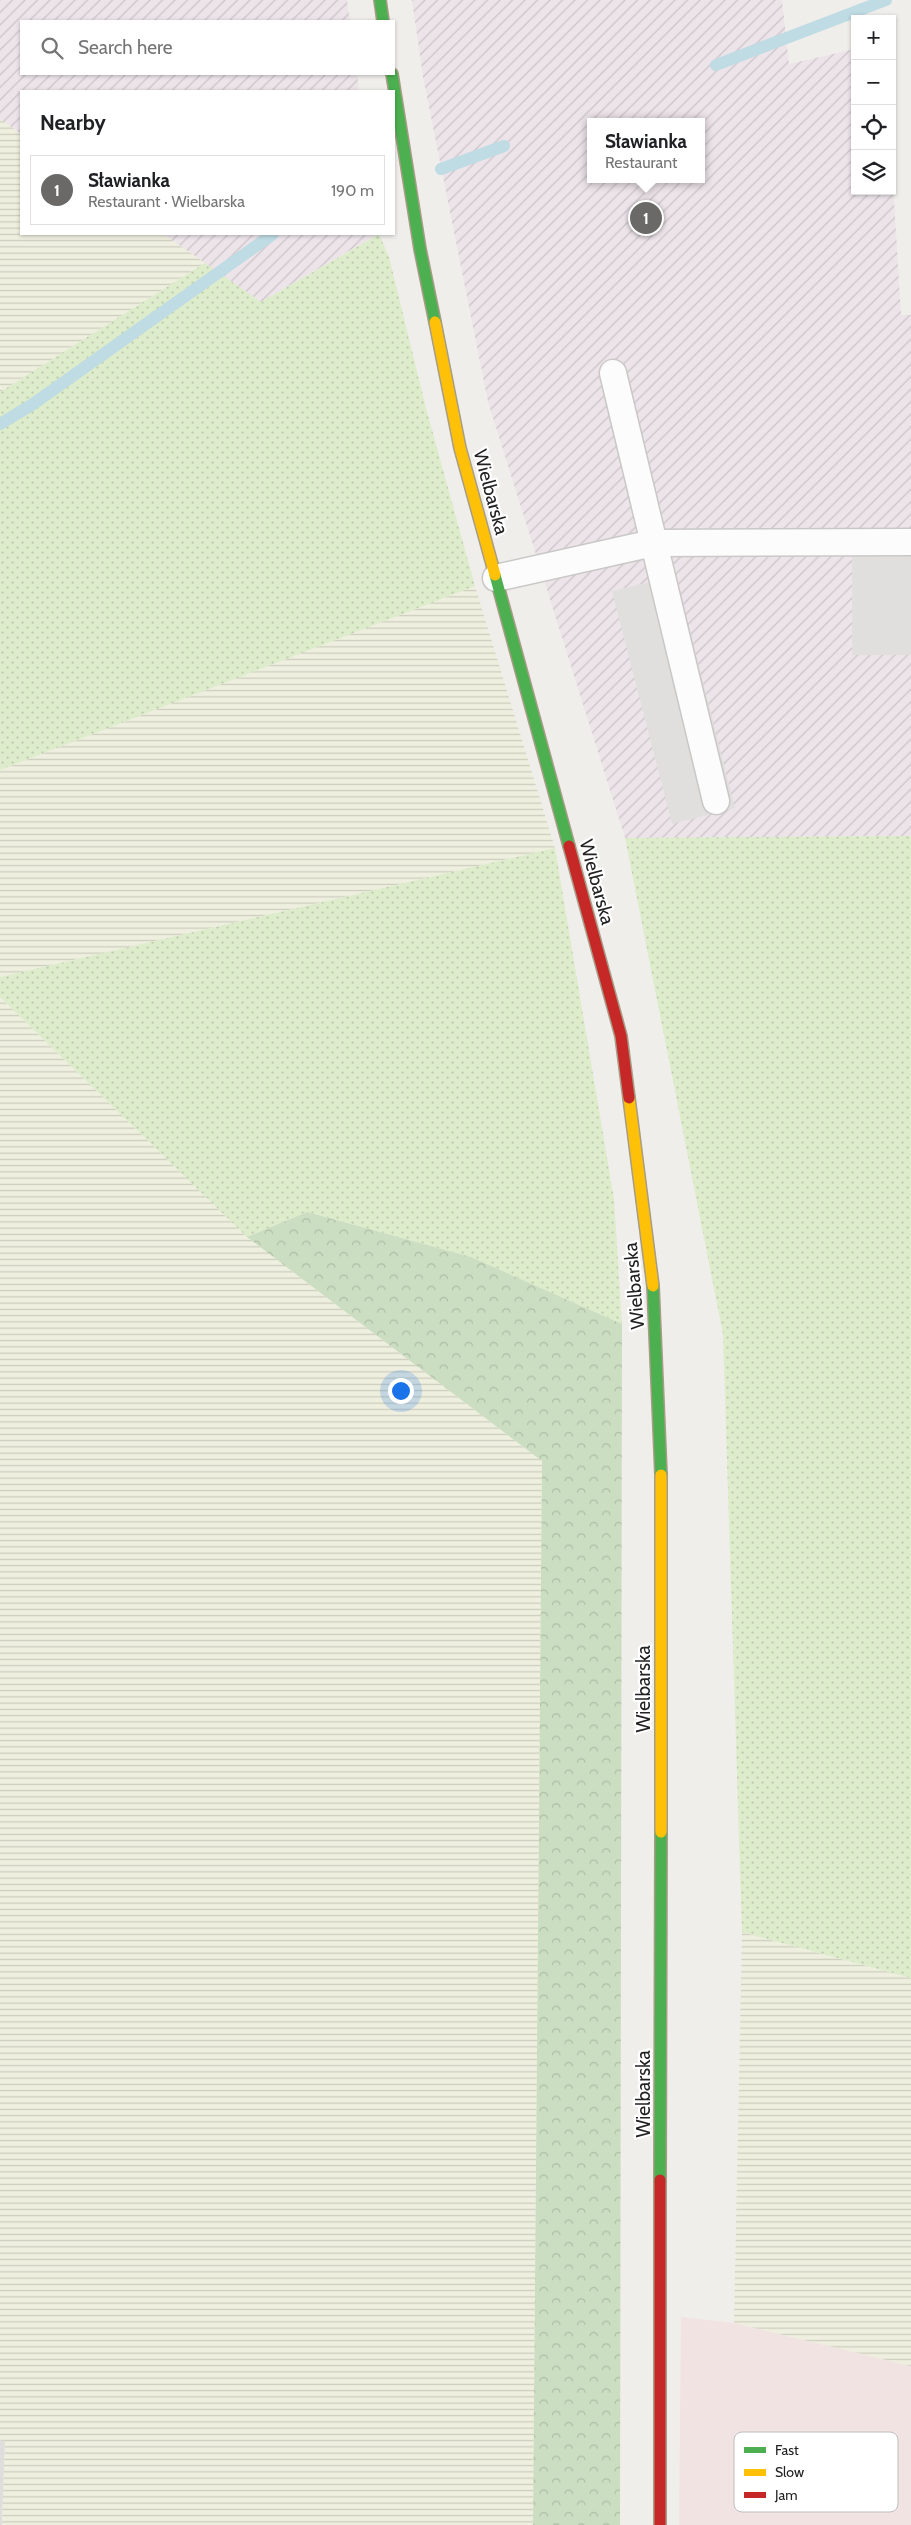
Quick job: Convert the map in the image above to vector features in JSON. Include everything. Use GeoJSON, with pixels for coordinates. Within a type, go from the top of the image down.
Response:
{"type":"FeatureCollection","features":[{"type":"Feature","properties":{"kind":"main road"},"geometry":{"type":"LineString","coordinates":[[380,0],[383,20]]}},
{"type":"Feature","properties":{"kind":"main road","name":"Wielbarska"},"geometry":{"type":"LineString","coordinates":[[392,75],[395,90]]}},
{"type":"Feature","properties":{"kind":"main road","name":"Wielbarska"},"geometry":{"type":"LineString","coordinates":[[395,93],[420,250],[460,448],[621,1036],[652,1272],[661,1451],[660,2525]]}},
{"type":"Feature","properties":{"kind":"lane"},"geometry":{"type":"LineString","coordinates":[[613,373],[716,801]]}},
{"type":"Feature","properties":{"kind":"lane"},"geometry":{"type":"LineString","coordinates":[[496,578],[653,543],[911,542]]}},
{"type":"Feature","properties":{"kind":"shaded area"},"geometry":{"type":"Polygon","coordinates":[[[0,0],[347,0],[350,20],[20,20],[20,75],[357,75],[359,90],[20,90],[20,133],[0,119],[0,0]]]}},
{"type":"Feature","properties":{"kind":"shaded area"},"geometry":{"type":"Polygon","coordinates":[[[412,0],[782,0],[789,64],[851,50],[851,195],[894,195],[901,315],[911,315],[911,836],[625,838],[488,402],[423,77],[412,0]]]}},
{"type":"Feature","properties":{"kind":"shaded area"},"geometry":{"type":"Polygon","coordinates":[[[164,235],[376,235],[261,302],[164,235]]]}},
{"type":"Feature","properties":{"kind":"shaded area"},"geometry":{"type":"Polygon","coordinates":[[[852,555],[911,555],[911,655],[852,655],[852,555]]]}},
{"type":"Feature","properties":{"kind":"shaded area"},"geometry":{"type":"Polygon","coordinates":[[[676,576],[735,808],[672,824],[612,591],[676,576]]]}},
{"type":"Feature","properties":{"kind":"shaded area"},"geometry":{"type":"Polygon","coordinates":[[[681,2317],[734,2323],[911,2366],[911,2525],[679,2525],[681,2317]]]}},
{"type":"Feature","properties":{"kind":"shaded area"},"geometry":{"type":"Polygon","coordinates":[[[0,2440],[5,2442],[2,2525],[0,2525],[0,2440]]]}},
{"type":"Feature","properties":{"kind":"green space"},"geometry":{"type":"Polygon","coordinates":[[[0,119],[20,133],[20,235],[164,235],[205,263],[0,392],[0,119]]]}},
{"type":"Feature","properties":{"kind":"green space"},"geometry":{"type":"Polygon","coordinates":[[[379,235],[389,257],[426,408],[475,586],[0,770],[0,392],[205,263],[261,302],[379,235]]]}},
{"type":"Feature","properties":{"kind":"green space"},"geometry":{"type":"Polygon","coordinates":[[[475,586],[555,848],[0,977],[0,770],[475,586]]]}},
{"type":"Feature","properties":{"kind":"green space"},"geometry":{"type":"Polygon","coordinates":[[[911,836],[911,1978],[742,1932],[723,1334],[625,838],[911,836]]]}},
{"type":"Feature","properties":{"kind":"green space"},"geometry":{"type":"Polygon","coordinates":[[[555,848],[614,1199],[622,1324],[471,1257],[307,1212],[247,1237],[0,997],[0,977],[555,848]]]}},
{"type":"Feature","properties":{"kind":"green space"},"geometry":{"type":"Polygon","coordinates":[[[0,997],[247,1237],[542,1461],[533,2525],[2,2525],[5,2442],[0,2440],[0,997]]]}},
{"type":"Feature","properties":{"kind":"green space"},"geometry":{"type":"Polygon","coordinates":[[[307,1212],[471,1257],[622,1324],[620,2525],[533,2525],[542,1461],[247,1237],[307,1212]]]}},
{"type":"Feature","properties":{"kind":"green space"},"geometry":{"type":"Polygon","coordinates":[[[742,1932],[911,1978],[911,2366],[734,2323],[742,1932]]]}},
{"type":"Feature","properties":{"kind":"waterway"},"geometry":{"type":"LineString","coordinates":[[716,65],[886,0]]}},
{"type":"Feature","properties":{"kind":"waterway"},"geometry":{"type":"LineString","coordinates":[[441,169],[504,146]]}},
{"type":"Feature","properties":{"kind":"waterway"},"geometry":{"type":"LineString","coordinates":[[0,424],[33,404],[272,235]]}},
{"type":"Feature","properties":{"kind":"traffic: fast"},"geometry":{"type":"LineString","coordinates":[[380,0],[383,20]]}},
{"type":"Feature","properties":{"kind":"traffic: fast"},"geometry":{"type":"LineString","coordinates":[[392,75],[395,90]]}},
{"type":"Feature","properties":{"kind":"traffic: fast"},"geometry":{"type":"LineString","coordinates":[[395,93],[420,249],[435,322]]}},
{"type":"Feature","properties":{"kind":"traffic: fast"},"geometry":{"type":"LineString","coordinates":[[495,575],[569,846]]}},
{"type":"Feature","properties":{"kind":"traffic: fast"},"geometry":{"type":"LineString","coordinates":[[653,1286],[661,1475]]}},
{"type":"Feature","properties":{"kind":"traffic: fast"},"geometry":{"type":"LineString","coordinates":[[660,2180],[661,1832]]}},
{"type":"Feature","properties":{"kind":"traffic: slow"},"geometry":{"type":"LineString","coordinates":[[435,322],[460,448],[495,575]]}},
{"type":"Feature","properties":{"kind":"traffic: slow"},"geometry":{"type":"LineString","coordinates":[[629,1098],[653,1286]]}},
{"type":"Feature","properties":{"kind":"traffic: slow"},"geometry":{"type":"LineString","coordinates":[[661,1475],[661,1832]]}},
{"type":"Feature","properties":{"kind":"traffic: jam"},"geometry":{"type":"LineString","coordinates":[[569,846],[621,1036],[629,1098]]}},
{"type":"Feature","properties":{"kind":"traffic: jam"},"geometry":{"type":"LineString","coordinates":[[660,2180],[660,2525]]}},
{"type":"Feature","properties":{"kind":"place","name":"Sławianka"},"geometry":{"type":"Point","coordinates":[646,218]}}]}
